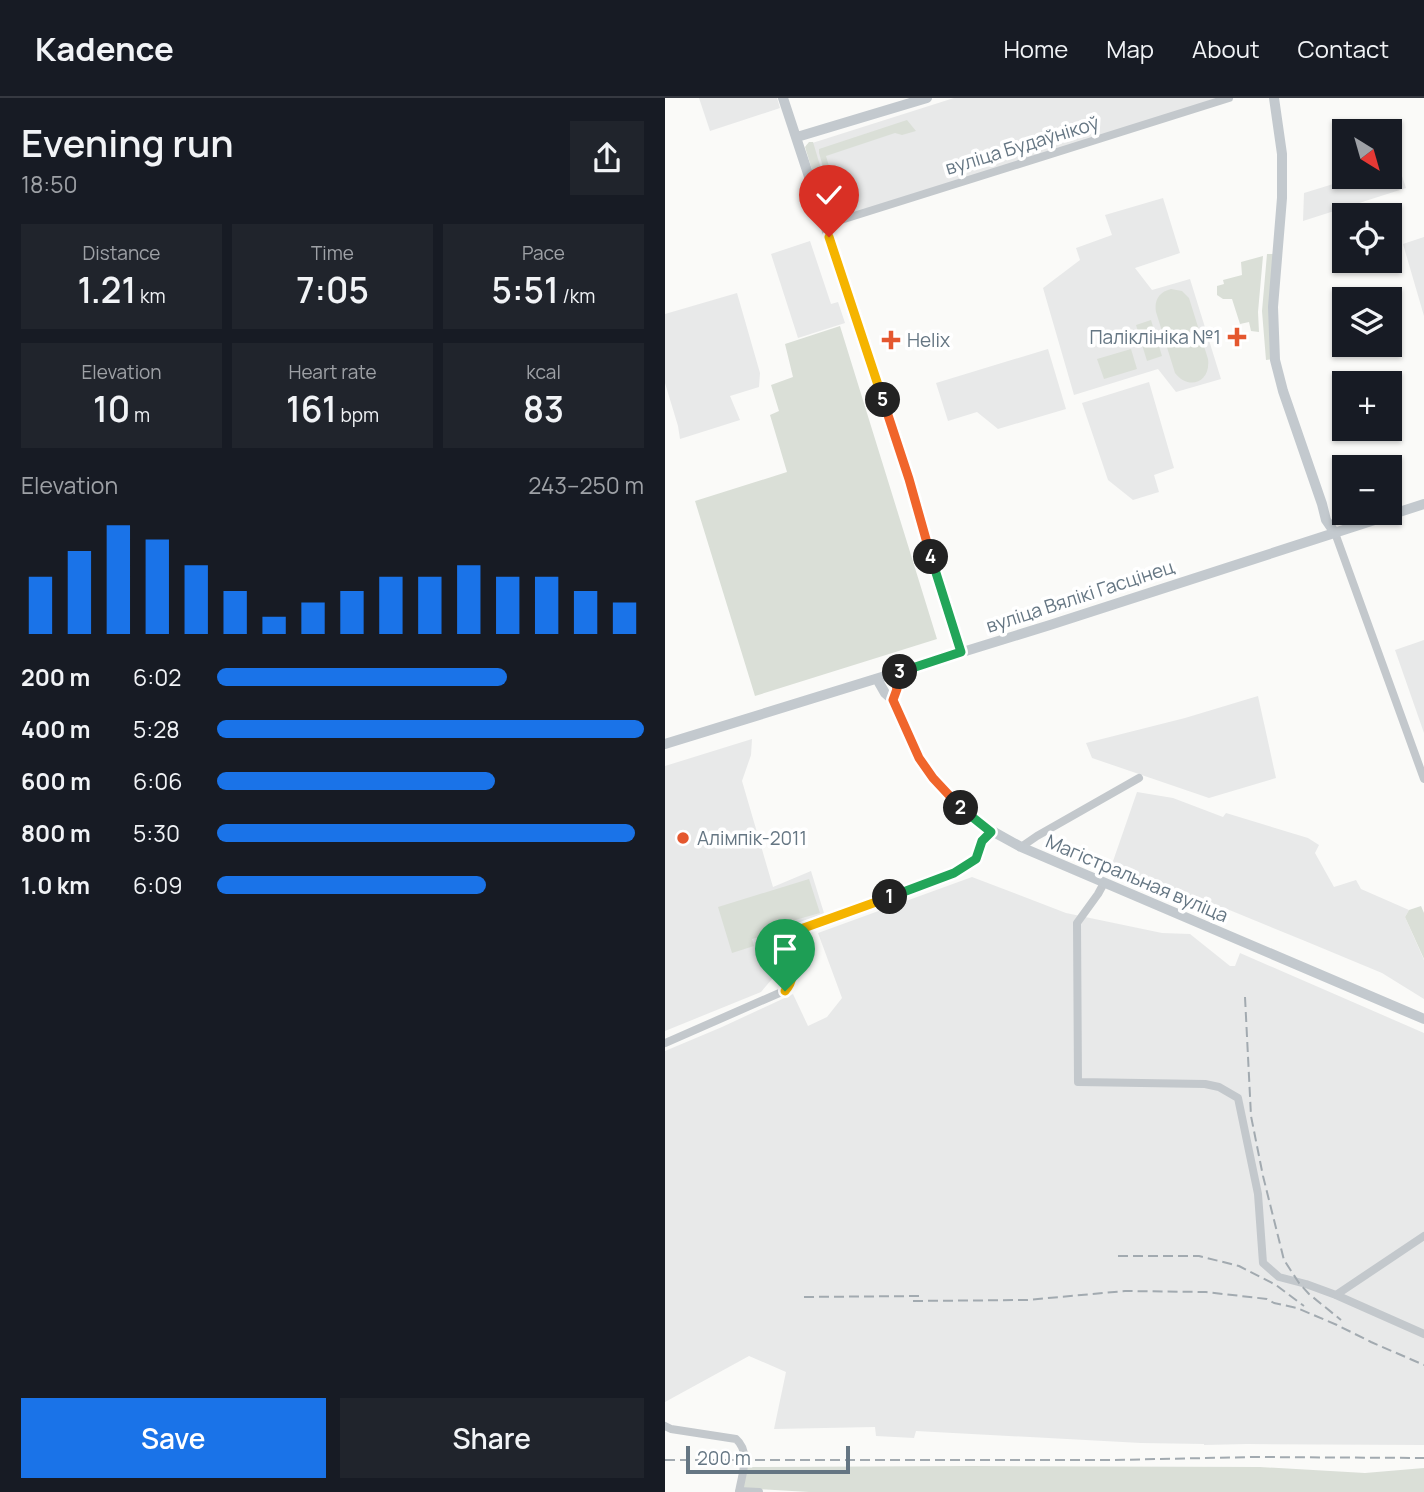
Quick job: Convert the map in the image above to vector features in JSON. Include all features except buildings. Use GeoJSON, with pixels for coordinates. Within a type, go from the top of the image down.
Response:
{"type":"FeatureCollection","features":[{"type":"Feature","properties":{"kind":"main road"},"geometry":{"type":"LineString","coordinates":[[783,98],[897,440],[961,652]]}},
{"type":"Feature","properties":{"kind":"main road"},"geometry":{"type":"LineString","coordinates":[[797,137],[927,98]]}},
{"type":"Feature","properties":{"kind":"main road"},"geometry":{"type":"LineString","coordinates":[[1274,98],[1282,154],[1282,198],[1273,307],[1275,360],[1322,504],[1331,518],[1335,533]]}},
{"type":"Feature","properties":{"kind":"main road","name":"вуліца Вялікі Гасцінец"},"geometry":{"type":"LineString","coordinates":[[665,744],[1424,504]]}},
{"type":"Feature","properties":{"kind":"main road"},"geometry":{"type":"LineString","coordinates":[[877,679],[885,693],[893,700],[897,689],[893,674]]}},
{"type":"Feature","properties":{"kind":"main road","name":"Магістральная вуліца"},"geometry":{"type":"LineString","coordinates":[[893,700],[913,746],[933,778],[960,807],[991,832],[1021,848],[1424,1019]]}},
{"type":"Feature","properties":{"kind":"street","name":"вуліца Будаўнікоў"},"geometry":{"type":"LineString","coordinates":[[825,225],[1229,98]]}},
{"type":"Feature","properties":{"kind":"street"},"geometry":{"type":"LineString","coordinates":[[1335,533],[1424,779]]}},
{"type":"Feature","properties":{"kind":"street"},"geometry":{"type":"LineString","coordinates":[[1021,848],[1037,836],[1139,778]]}},
{"type":"Feature","properties":{"kind":"street"},"geometry":{"type":"LineString","coordinates":[[665,1043],[785,991],[793,975],[790,947],[798,930],[954,873],[976,859],[982,841],[991,832]]}},
{"type":"Feature","properties":{"kind":"street"},"geometry":{"type":"LineString","coordinates":[[1104,883],[1077,923],[1078,1082],[1205,1084],[1219,1087],[1238,1098],[1258,1194],[1263,1263],[1279,1277],[1335,1295],[1424,1334]]}},
{"type":"Feature","properties":{"kind":"street"},"geometry":{"type":"LineString","coordinates":[[1335,1295],[1424,1236]]}},
{"type":"Feature","properties":{"kind":"street"},"geometry":{"type":"LineString","coordinates":[[665,1426],[736,1439],[744,1450],[739,1492],[759,1492]]}},
{"type":"Feature","properties":{"kind":"shaded area"},"geometry":{"type":"Polygon","coordinates":[[[699,98],[777,98],[780,108],[710,131],[699,98]]]}},
{"type":"Feature","properties":{"kind":"shaded area"},"geometry":{"type":"Polygon","coordinates":[[[954,98],[1220,98],[830,220],[806,145],[954,98]]]}},
{"type":"Feature","properties":{"kind":"shaded area"},"geometry":{"type":"Polygon","coordinates":[[[907,120],[916,131],[902,135],[895,133],[826,156],[841,207],[835,209],[819,149],[907,120]]]}},
{"type":"Feature","properties":{"kind":"shaded area"},"geometry":{"type":"Polygon","coordinates":[[[809,142],[813,142],[833,209],[825,212],[805,147],[809,142]]]}},
{"type":"Feature","properties":{"kind":"shaded area"},"geometry":{"type":"Polygon","coordinates":[[[1402,176],[1406,188],[1359,203],[1332,203],[1332,212],[1303,221],[1304,193],[1332,184],[1332,189],[1402,189],[1402,176]]]}},
{"type":"Feature","properties":{"kind":"shaded area"},"geometry":{"type":"Polygon","coordinates":[[[1163,198],[1180,253],[1135,268],[1152,290],[1190,279],[1221,379],[1176,392],[1158,369],[1074,395],[1043,288],[1080,260],[1076,248],[1112,235],[1105,215],[1163,198]]]}},
{"type":"Feature","properties":{"kind":"shaded area"},"geometry":{"type":"Polygon","coordinates":[[[1424,237],[1424,316],[1403,244],[1424,237]]]}},
{"type":"Feature","properties":{"kind":"shaded area"},"geometry":{"type":"Polygon","coordinates":[[[810,241],[831,304],[838,302],[845,323],[798,338],[771,254],[810,241]]]}},
{"type":"Feature","properties":{"kind":"shaded area"},"geometry":{"type":"Polygon","coordinates":[[[1267,254],[1274,254],[1273,359],[1266,360],[1262,311],[1267,254]]]}},
{"type":"Feature","properties":{"kind":"shaded area"},"geometry":{"type":"Polygon","coordinates":[[[1263,256],[1259,332],[1251,331],[1249,322],[1240,324],[1232,299],[1223,299],[1217,295],[1217,286],[1224,284],[1223,280],[1242,275],[1241,262],[1263,256]]]}},
{"type":"Feature","properties":{"kind":"shaded area"},"geometry":{"type":"Polygon","coordinates":[[[1171,289],[1182,291],[1189,298],[1208,359],[1203,378],[1192,383],[1186,382],[1175,373],[1156,312],[1158,297],[1171,289]]]}},
{"type":"Feature","properties":{"kind":"shaded area"},"geometry":{"type":"Polygon","coordinates":[[[737,293],[760,373],[759,387],[730,396],[740,420],[680,439],[665,383],[665,314],[737,293]]]}},
{"type":"Feature","properties":{"kind":"shaded area"},"geometry":{"type":"Polygon","coordinates":[[[1151,320],[1162,356],[1147,361],[1136,325],[1151,320]]]}},
{"type":"Feature","properties":{"kind":"shaded area"},"geometry":{"type":"Polygon","coordinates":[[[840,326],[937,639],[755,696],[695,501],[787,472],[770,415],[779,411],[771,385],[793,377],[785,344],[840,326]]]}},
{"type":"Feature","properties":{"kind":"shaded area"},"geometry":{"type":"Polygon","coordinates":[[[1048,349],[1066,409],[998,429],[977,412],[948,421],[936,383],[1048,349]]]}},
{"type":"Feature","properties":{"kind":"shaded area"},"geometry":{"type":"Polygon","coordinates":[[[1131,349],[1137,369],[1104,379],[1097,359],[1131,349]]]}},
{"type":"Feature","properties":{"kind":"shaded area"},"geometry":{"type":"Polygon","coordinates":[[[1149,382],[1174,468],[1154,475],[1159,492],[1133,500],[1108,480],[1082,403],[1149,382]]]}},
{"type":"Feature","properties":{"kind":"shaded area"},"geometry":{"type":"Polygon","coordinates":[[[1424,640],[1424,733],[1395,650],[1424,640]]]}},
{"type":"Feature","properties":{"kind":"shaded area"},"geometry":{"type":"Polygon","coordinates":[[[1258,696],[1276,778],[1209,798],[1092,758],[1086,743],[1185,718],[1258,696]]]}},
{"type":"Feature","properties":{"kind":"shaded area"},"geometry":{"type":"Polygon","coordinates":[[[752,739],[751,755],[742,781],[773,887],[811,871],[824,913],[789,928],[781,942],[778,972],[761,992],[665,1031],[665,766],[752,739]]]}},
{"type":"Feature","properties":{"kind":"shaded area"},"geometry":{"type":"Polygon","coordinates":[[[1137,792],[1173,798],[1223,817],[1226,813],[1308,838],[1319,845],[1315,853],[1334,887],[1356,880],[1361,889],[1409,910],[1405,917],[1424,960],[1424,999],[1382,973],[1227,909],[1225,911],[1111,867],[1137,792]]]}},
{"type":"Feature","properties":{"kind":"shaded area"},"geometry":{"type":"Polygon","coordinates":[[[972,877],[1066,913],[1162,933],[1190,934],[1230,966],[1235,966],[1240,953],[1424,1033],[1424,1445],[1204,1445],[916,1431],[914,1438],[876,1436],[875,1427],[774,1429],[786,1372],[749,1356],[665,1402],[665,1051],[793,994],[808,1026],[827,1017],[842,998],[818,933],[972,877]]]}},
{"type":"Feature","properties":{"kind":"shaded area"},"geometry":{"type":"Polygon","coordinates":[[[809,879],[820,913],[770,924],[772,933],[752,939],[754,946],[732,953],[718,907],[809,879]]]}},
{"type":"Feature","properties":{"kind":"shaded area"},"geometry":{"type":"Polygon","coordinates":[[[1421,906],[1424,913],[1424,959],[1405,917],[1409,910],[1421,906]]]}},
{"type":"Feature","properties":{"kind":"shaded area"},"geometry":{"type":"Polygon","coordinates":[[[743,1467],[1260,1467],[1365,1473],[1424,1468],[1424,1492],[809,1492],[740,1488],[743,1467]]]}},
{"type":"Feature","properties":{"kind":"railway"},"geometry":{"type":"LineString","coordinates":[[1245,997],[1251,1116],[1284,1260],[1309,1294],[1341,1320]]}},
{"type":"Feature","properties":{"kind":"railway"},"geometry":{"type":"LineString","coordinates":[[1118,1256],[1199,1256],[1239,1266],[1276,1285],[1304,1306]]}},
{"type":"Feature","properties":{"kind":"railway"},"geometry":{"type":"LineString","coordinates":[[913,1301],[1027,1300],[1125,1291],[1206,1292],[1267,1299],[1297,1308],[1424,1365]]}},
{"type":"Feature","properties":{"kind":"railway"},"geometry":{"type":"LineString","coordinates":[[804,1297],[923,1296]]}},
{"type":"Feature","properties":{"kind":"railway"},"geometry":{"type":"LineString","coordinates":[[665,1460],[1424,1458]]}},
{"type":"Feature","properties":{"kind":"place","name":"Паліклініка №1"},"geometry":{"type":"Point","coordinates":[1237,337]}},
{"type":"Feature","properties":{"kind":"place","name":"Helix"},"geometry":{"type":"Point","coordinates":[891,340]}},
{"type":"Feature","properties":{"kind":"place","name":"Алімпік-2011"},"geometry":{"type":"Point","coordinates":[683,838]}},
{"type":"Feature","properties":{"kind":"route"},"geometry":{"type":"LineString","coordinates":[[785,991],[793,975],[790,947],[798,930],[954,873],[976,859],[982,841],[991,832],[960,807],[933,778],[919,758],[893,700],[897,689],[893,674],[961,652],[897,440],[829,237]]}}]}
